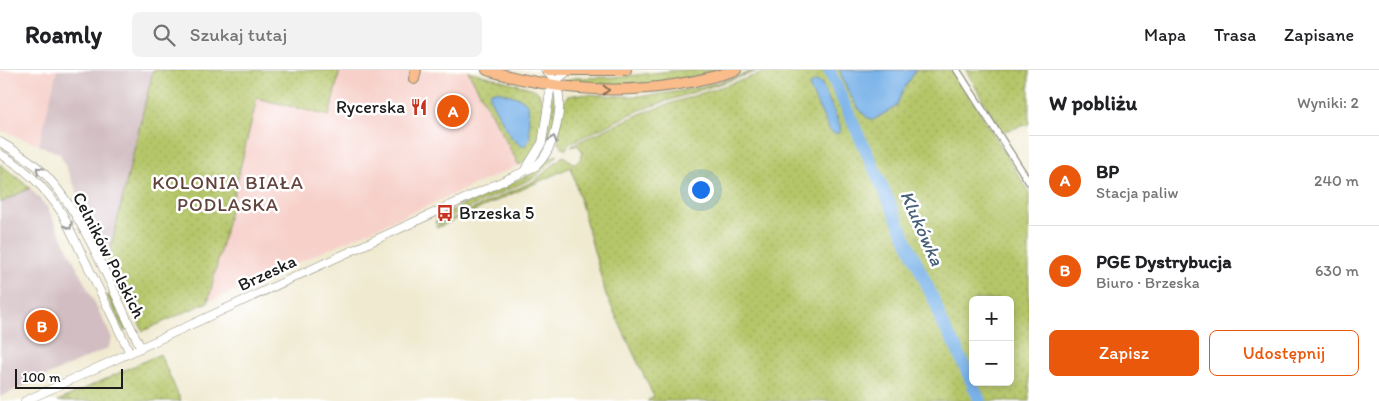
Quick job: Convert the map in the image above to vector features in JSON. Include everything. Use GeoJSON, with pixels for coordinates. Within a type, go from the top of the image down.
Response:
{"type":"FeatureCollection","features":[{"type":"Feature","properties":{"kind":"highway"},"geometry":{"type":"LineString","coordinates":[[488,70],[554,84],[597,90],[645,89],[690,83],[736,70]]}},
{"type":"Feature","properties":{"kind":"highway"},"geometry":{"type":"LineString","coordinates":[[546,70],[626,70]]}},
{"type":"Feature","properties":{"kind":"street"},"geometry":{"type":"LineString","coordinates":[[546,70],[554,84],[568,71]]}},
{"type":"Feature","properties":{"kind":"street"},"geometry":{"type":"LineString","coordinates":[[956,70],[1029,182]]}},
{"type":"Feature","properties":{"kind":"street","name":"Brzeska"},"geometry":{"type":"LineString","coordinates":[[25,401],[522,173],[537,154],[542,144],[554,84]]}},
{"type":"Feature","properties":{"kind":"street","name":"Celników Polskich"},"geometry":{"type":"LineString","coordinates":[[0,142],[36,166],[60,192],[86,236],[141,348]]}},
{"type":"Feature","properties":{"kind":"street","name":"Celników Polskich"},"geometry":{"type":"LineString","coordinates":[[0,154],[25,170],[52,198],[78,244],[130,353]]}},
{"type":"Feature","properties":{"kind":"street"},"geometry":{"type":"LineString","coordinates":[[52,198],[60,192]]}},
{"type":"Feature","properties":{"kind":"shaded area"},"geometry":{"type":"Polygon","coordinates":[[[0,70],[57,70],[39,145],[0,130],[0,70]]]}},
{"type":"Feature","properties":{"kind":"shaded area"},"geometry":{"type":"Polygon","coordinates":[[[57,70],[153,70],[108,260],[60,154],[39,145],[57,70]]]}},
{"type":"Feature","properties":{"kind":"shaded area"},"geometry":{"type":"Polygon","coordinates":[[[340,70],[468,71],[519,165],[208,302],[257,98],[329,115],[340,70]]]}},
{"type":"Feature","properties":{"kind":"shaded area"},"geometry":{"type":"Polygon","coordinates":[[[30,188],[47,207],[112,338],[108,348],[0,397],[0,203],[30,188]]]}},
{"type":"Feature","properties":{"kind":"green space"},"geometry":{"type":"Polygon","coordinates":[[[153,70],[340,70],[329,116],[257,98],[208,302],[143,331],[108,260],[153,70]]]}},
{"type":"Feature","properties":{"kind":"green space"},"geometry":{"type":"Polygon","coordinates":[[[678,70],[726,70],[649,86],[562,84],[573,78],[621,77],[678,70]]]}},
{"type":"Feature","properties":{"kind":"green space"},"geometry":{"type":"Polygon","coordinates":[[[761,70],[640,110],[570,143],[565,150],[558,142],[562,103],[568,96],[583,94],[637,96],[682,91],[727,80],[761,70]]]}},
{"type":"Feature","properties":{"kind":"green space"},"geometry":{"type":"Polygon","coordinates":[[[772,70],[954,70],[1029,192],[1029,401],[647,401],[654,397],[606,295],[571,167],[437,228],[436,226],[536,180],[563,156],[575,164],[580,160],[582,151],[578,145],[571,147],[580,141],[642,113],[772,70]]]}},
{"type":"Feature","properties":{"kind":"green space"},"geometry":{"type":"Polygon","coordinates":[[[966,70],[1029,70],[1029,124],[1001,132],[966,70]]]}},
{"type":"Feature","properties":{"kind":"green space"},"geometry":{"type":"Polygon","coordinates":[[[468,71],[534,89],[539,94],[543,111],[542,131],[536,150],[528,160],[519,165],[468,71]]]}},
{"type":"Feature","properties":{"kind":"green space"},"geometry":{"type":"Polygon","coordinates":[[[553,93],[556,96],[554,125],[548,144],[548,122],[553,93]]]}},
{"type":"Feature","properties":{"kind":"green space"},"geometry":{"type":"Polygon","coordinates":[[[558,155],[535,177],[435,224],[437,217],[529,175],[549,158],[558,155]]]}},
{"type":"Feature","properties":{"kind":"green space"},"geometry":{"type":"Polygon","coordinates":[[[0,164],[30,188],[0,203],[0,164]]]}},
{"type":"Feature","properties":{"kind":"green space"},"geometry":{"type":"Polygon","coordinates":[[[109,294],[127,330],[124,331],[107,296],[109,294]]]}},
{"type":"Feature","properties":{"kind":"green space"},"geometry":{"type":"Polygon","coordinates":[[[160,354],[181,401],[58,401],[160,354]]]}},
{"type":"Feature","properties":{"kind":"water"},"geometry":{"type":"Polygon","coordinates":[[[840,70],[916,70],[901,94],[897,106],[873,120],[868,118],[858,107],[848,91],[840,70]]]}},
{"type":"Feature","properties":{"kind":"water"},"geometry":{"type":"Polygon","coordinates":[[[816,81],[822,84],[840,125],[841,130],[837,134],[830,131],[810,89],[810,85],[816,81]]]}},
{"type":"Feature","properties":{"kind":"water"},"geometry":{"type":"Polygon","coordinates":[[[497,91],[520,98],[528,104],[530,138],[526,145],[521,146],[511,137],[490,99],[490,92],[497,91]]]}},
{"type":"Feature","properties":{"kind":"waterway","name":"Klukówka"},"geometry":{"type":"LineString","coordinates":[[829,70],[937,307],[941,322],[955,345],[980,401]]}},
{"type":"Feature","properties":{"kind":"place","name":"Rycerska"},"geometry":{"type":"Point","coordinates":[419,107]}},
{"type":"Feature","properties":{"kind":"place","name":"BP"},"geometry":{"type":"Point","coordinates":[453,111]}},
{"type":"Feature","properties":{"kind":"place","name":"Brzeska 5"},"geometry":{"type":"Point","coordinates":[445,213]}},
{"type":"Feature","properties":{"kind":"place","name":"PGE Dystrybucja"},"geometry":{"type":"Point","coordinates":[42,326]}},
{"type":"Feature","properties":{"kind":"district","name":"KOLONIA BIAŁA PODLASKA"},"geometry":{"type":"Point","coordinates":[228,193]}}]}
